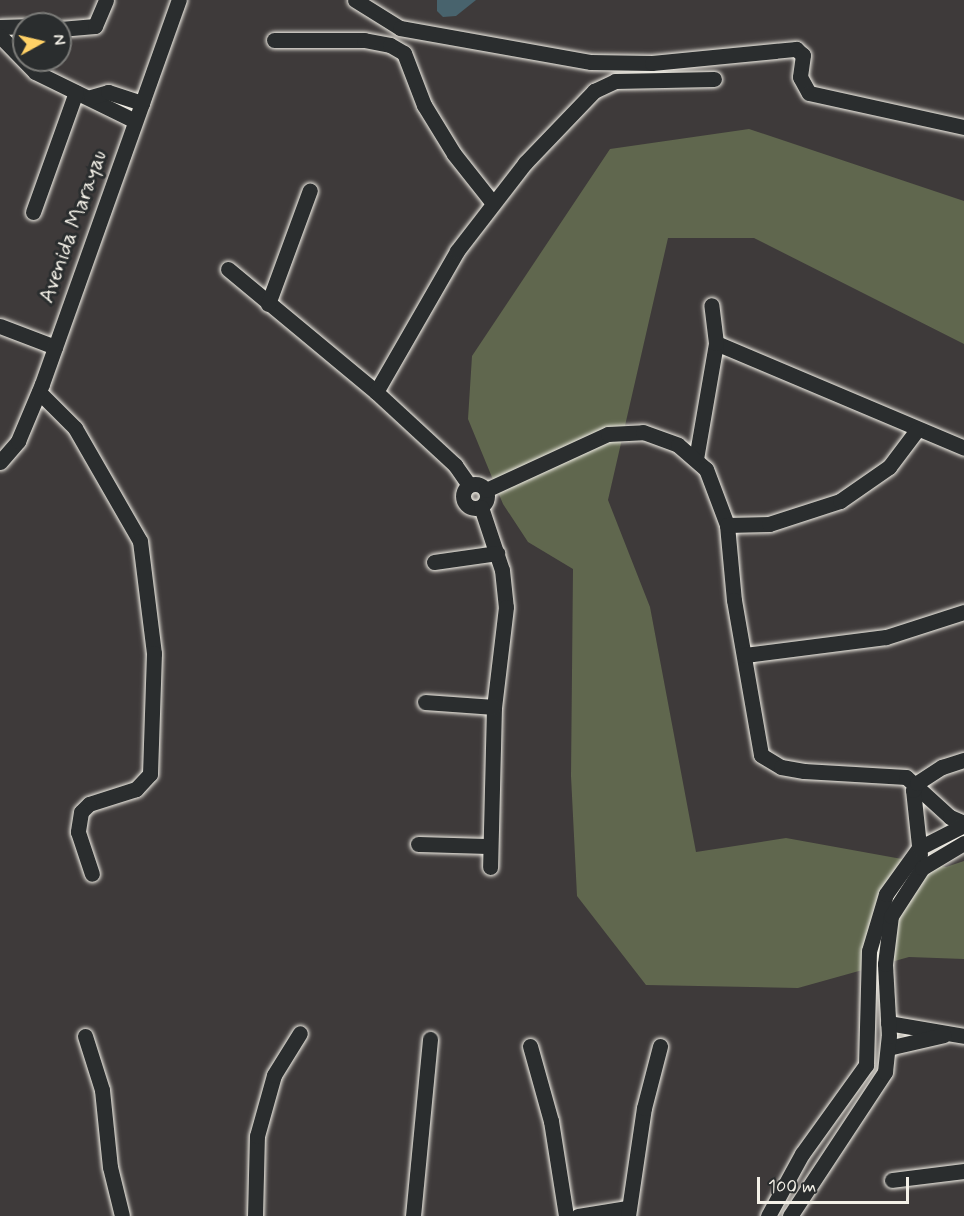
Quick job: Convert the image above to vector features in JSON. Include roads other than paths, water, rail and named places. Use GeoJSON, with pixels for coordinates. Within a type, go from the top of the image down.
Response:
{"type":"FeatureCollection","features":[{"type":"Feature","properties":{"kind":"street"},"geometry":{"type":"LineString","coordinates":[[72,28],[95,26],[106,0]]}},
{"type":"Feature","properties":{"kind":"street","name":"Avenida Marayau"},"geometry":{"type":"LineString","coordinates":[[0,462],[18,441],[39,392],[179,0]]}},
{"type":"Feature","properties":{"kind":"street"},"geometry":{"type":"LineString","coordinates":[[355,0],[400,28],[591,62],[652,63],[796,49],[803,55],[800,77],[809,93],[964,127]]}},
{"type":"Feature","properties":{"kind":"street"},"geometry":{"type":"LineString","coordinates":[[0,36],[35,72],[76,93],[91,97],[104,110],[135,121]]}},
{"type":"Feature","properties":{"kind":"street"},"geometry":{"type":"LineString","coordinates":[[274,40],[363,40],[390,45],[404,53],[424,105],[454,154],[492,202]]}},
{"type":"Feature","properties":{"kind":"street"},"geometry":{"type":"LineString","coordinates":[[376,392],[457,250],[492,202],[594,91],[615,81],[714,79]]}},
{"type":"Feature","properties":{"kind":"street"},"geometry":{"type":"LineString","coordinates":[[91,97],[108,92],[142,103]]}},
{"type":"Feature","properties":{"kind":"street"},"geometry":{"type":"LineString","coordinates":[[33,212],[76,93]]}},
{"type":"Feature","properties":{"kind":"street"},"geometry":{"type":"LineString","coordinates":[[268,304],[310,190]]}},
{"type":"Feature","properties":{"kind":"street"},"geometry":{"type":"LineString","coordinates":[[228,269],[376,392],[455,465],[469,485]]}},
{"type":"Feature","properties":{"kind":"street"},"geometry":{"type":"LineString","coordinates":[[696,459],[716,343],[711,304]]}},
{"type":"Feature","properties":{"kind":"street"},"geometry":{"type":"LineString","coordinates":[[0,326],[55,347]]}},
{"type":"Feature","properties":{"kind":"street"},"geometry":{"type":"LineString","coordinates":[[716,343],[964,448]]}},
{"type":"Feature","properties":{"kind":"street"},"geometry":{"type":"LineString","coordinates":[[39,392],[75,428],[140,541],[154,653],[150,774],[136,789],[89,804],[81,812],[78,832],[92,874]]}},
{"type":"Feature","properties":{"kind":"street"},"geometry":{"type":"LineString","coordinates":[[727,525],[769,524],[840,501],[889,467],[917,430]]}},
{"type":"Feature","properties":{"kind":"street"},"geometry":{"type":"LineString","coordinates":[[486,490],[608,434],[643,432],[678,445],[696,459],[713,483],[727,525],[754,730],[761,755],[770,762],[804,771],[906,777],[916,783],[950,817],[964,824]]}},
{"type":"Feature","properties":{"kind":"street"},"geometry":{"type":"LineString","coordinates":[[478,484],[486,490],[487,500],[481,507],[471,508],[464,502],[469,485],[478,484]]}},
{"type":"Feature","properties":{"kind":"street"},"geometry":{"type":"LineString","coordinates":[[481,507],[497,553],[506,607],[494,707],[488,846],[490,867]]}},
{"type":"Feature","properties":{"kind":"street"},"geometry":{"type":"LineString","coordinates":[[434,562],[497,553]]}},
{"type":"Feature","properties":{"kind":"street"},"geometry":{"type":"LineString","coordinates":[[745,655],[886,637],[964,612]]}},
{"type":"Feature","properties":{"kind":"street"},"geometry":{"type":"LineString","coordinates":[[425,702],[494,707]]}},
{"type":"Feature","properties":{"kind":"street"},"geometry":{"type":"LineString","coordinates":[[922,868],[913,790],[916,783],[964,760]]}},
{"type":"Feature","properties":{"kind":"street"},"geometry":{"type":"LineString","coordinates":[[768,1216],[808,1147],[866,1065],[869,951],[875,923],[886,894],[919,848],[964,824]]}},
{"type":"Feature","properties":{"kind":"street"},"geometry":{"type":"LineString","coordinates":[[790,1216],[825,1158],[878,1089],[888,1048],[886,934],[896,906],[922,868],[964,843]]}},
{"type":"Feature","properties":{"kind":"street"},"geometry":{"type":"LineString","coordinates":[[418,844],[488,846]]}},
{"type":"Feature","properties":{"kind":"street"},"geometry":{"type":"LineString","coordinates":[[888,1023],[944,1035],[964,1036]]}},
{"type":"Feature","properties":{"kind":"street"},"geometry":{"type":"LineString","coordinates":[[255,1216],[257,1137],[274,1075],[300,1033]]}},
{"type":"Feature","properties":{"kind":"street"},"geometry":{"type":"LineString","coordinates":[[888,1048],[944,1035]]}},
{"type":"Feature","properties":{"kind":"street"},"geometry":{"type":"LineString","coordinates":[[85,1036],[102,1090],[110,1167],[122,1216]]}},
{"type":"Feature","properties":{"kind":"street"},"geometry":{"type":"LineString","coordinates":[[413,1216],[430,1039]]}},
{"type":"Feature","properties":{"kind":"street"},"geometry":{"type":"LineString","coordinates":[[530,1046],[551,1121],[568,1216],[628,1212],[660,1046]]}},
{"type":"Feature","properties":{"kind":"street"},"geometry":{"type":"LineString","coordinates":[[824,1123],[839,1140]]}},
{"type":"Feature","properties":{"kind":"street"},"geometry":{"type":"LineString","coordinates":[[808,1147],[825,1158]]}},
{"type":"Feature","properties":{"kind":"street"},"geometry":{"type":"LineString","coordinates":[[892,1180],[964,1171]]}},
{"type":"Feature","properties":{"kind":"water"},"geometry":{"type":"Polygon","coordinates":[[[437,0],[476,0],[456,16],[443,17],[437,11],[437,0]]]}}]}
